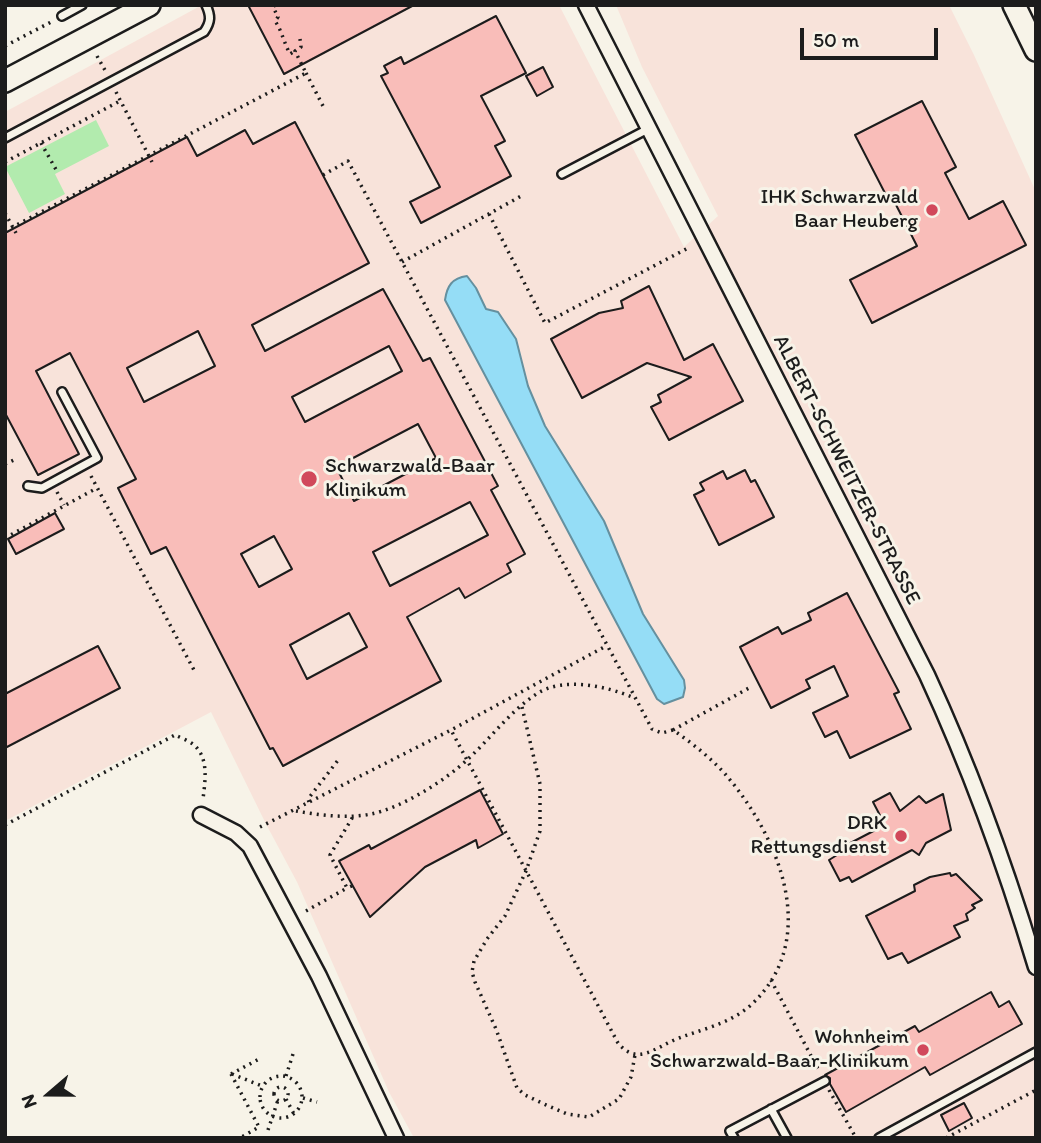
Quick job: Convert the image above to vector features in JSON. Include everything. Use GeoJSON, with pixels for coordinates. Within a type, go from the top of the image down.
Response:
{"type":"FeatureCollection","features":[{"type":"Feature","properties":{"kind":"street"},"geometry":{"type":"LineString","coordinates":[[5,81],[149,5]]}},
{"type":"Feature","properties":{"kind":"street","name":"ALBERT-SCHWEITZER-STRASSE"},"geometry":{"type":"LineString","coordinates":[[586,5],[927,675],[958,742],[997,843],[1036,967]]}},
{"type":"Feature","properties":{"kind":"street"},"geometry":{"type":"LineString","coordinates":[[1014,5],[1036,50]]}},
{"type":"Feature","properties":{"kind":"street"},"geometry":{"type":"LineString","coordinates":[[201,815],[236,834],[250,846],[319,976],[396,1138]]}},
{"type":"Feature","properties":{"kind":"lane"},"geometry":{"type":"LineString","coordinates":[[62,16],[82,5]]}},
{"type":"Feature","properties":{"kind":"lane"},"geometry":{"type":"LineString","coordinates":[[5,138],[204,32],[210,24],[206,5]]}},
{"type":"Feature","properties":{"kind":"lane"},"geometry":{"type":"LineString","coordinates":[[562,174],[648,129]]}},
{"type":"Feature","properties":{"kind":"lane"},"geometry":{"type":"LineString","coordinates":[[28,486],[42,488],[97,458],[62,392]]}},
{"type":"Feature","properties":{"kind":"lane"},"geometry":{"type":"LineString","coordinates":[[879,1138],[1036,1052]]}},
{"type":"Feature","properties":{"kind":"lane"},"geometry":{"type":"LineString","coordinates":[[734,1138],[730,1131],[825,1081]]}},
{"type":"Feature","properties":{"kind":"lane"},"geometry":{"type":"LineString","coordinates":[[771,1109],[786,1138]]}},
{"type":"Feature","properties":{"kind":"path"},"geometry":{"type":"LineString","coordinates":[[275,5],[273,6],[278,17],[275,21],[290,54],[301,47],[300,40]]}},
{"type":"Feature","properties":{"kind":"path"},"geometry":{"type":"LineString","coordinates":[[5,46],[62,16]]}},
{"type":"Feature","properties":{"kind":"path"},"geometry":{"type":"LineString","coordinates":[[295,51],[323,106]]}},
{"type":"Feature","properties":{"kind":"path"},"geometry":{"type":"LineString","coordinates":[[97,56],[106,72]]}},
{"type":"Feature","properties":{"kind":"path"},"geometry":{"type":"LineString","coordinates":[[5,231],[306,73]]}},
{"type":"Feature","properties":{"kind":"path"},"geometry":{"type":"LineString","coordinates":[[116,92],[152,162]]}},
{"type":"Feature","properties":{"kind":"path"},"geometry":{"type":"LineString","coordinates":[[5,162],[120,101]]}},
{"type":"Feature","properties":{"kind":"path"},"geometry":{"type":"LineString","coordinates":[[41,143],[58,173]]}},
{"type":"Feature","properties":{"kind":"path"},"geometry":{"type":"LineString","coordinates":[[323,175],[348,161],[652,729],[662,733],[673,730],[749,688]]}},
{"type":"Feature","properties":{"kind":"path"},"geometry":{"type":"LineString","coordinates":[[80,192],[83,198]]}},
{"type":"Feature","properties":{"kind":"path"},"geometry":{"type":"LineString","coordinates":[[402,262],[523,195]]}},
{"type":"Feature","properties":{"kind":"path"},"geometry":{"type":"LineString","coordinates":[[5,213],[16,233]]}},
{"type":"Feature","properties":{"kind":"path"},"geometry":{"type":"LineString","coordinates":[[489,214],[545,323],[688,248]]}},
{"type":"Feature","properties":{"kind":"path"},"geometry":{"type":"LineString","coordinates":[[5,464],[14,460]]}},
{"type":"Feature","properties":{"kind":"path"},"geometry":{"type":"LineString","coordinates":[[85,465],[195,672]]}},
{"type":"Feature","properties":{"kind":"path"},"geometry":{"type":"LineString","coordinates":[[5,538],[97,488]]}},
{"type":"Feature","properties":{"kind":"path"},"geometry":{"type":"LineString","coordinates":[[260,827],[451,730],[606,646]]}},
{"type":"Feature","properties":{"kind":"path"},"geometry":{"type":"LineString","coordinates":[[294,810],[325,816],[370,814],[403,802],[447,776],[538,693],[554,686],[580,685],[618,691],[634,698]]}},
{"type":"Feature","properties":{"kind":"path"},"geometry":{"type":"LineString","coordinates":[[522,707],[540,784],[540,831],[526,871],[505,916],[479,951],[472,972],[517,1088],[525,1095],[567,1114],[589,1117],[619,1099],[631,1077],[635,1055]]}},
{"type":"Feature","properties":{"kind":"path"},"geometry":{"type":"LineString","coordinates":[[451,730],[618,1043],[625,1052],[639,1056],[729,1020],[750,1006],[771,980],[784,954],[789,925],[787,896],[767,837],[726,775],[694,744],[673,730]]}},
{"type":"Feature","properties":{"kind":"path"},"geometry":{"type":"LineString","coordinates":[[5,825],[175,735],[195,746],[204,763],[206,774],[201,815]]}},
{"type":"Feature","properties":{"kind":"path"},"geometry":{"type":"LineString","coordinates":[[309,803],[307,799],[339,759]]}},
{"type":"Feature","properties":{"kind":"path"},"geometry":{"type":"LineString","coordinates":[[306,911],[350,887],[330,855],[355,815]]}},
{"type":"Feature","properties":{"kind":"path"},"geometry":{"type":"LineString","coordinates":[[771,980],[856,1138]]}},
{"type":"Feature","properties":{"kind":"path"},"geometry":{"type":"LineString","coordinates":[[286,1076],[293,1054]]}},
{"type":"Feature","properties":{"kind":"path"},"geometry":{"type":"LineString","coordinates":[[231,1074],[261,1058]]}},
{"type":"Feature","properties":{"kind":"path"},"geometry":{"type":"LineString","coordinates":[[231,1074],[262,1086]]}},
{"type":"Feature","properties":{"kind":"path"},"geometry":{"type":"LineString","coordinates":[[231,1074],[259,1127],[240,1138]]}},
{"type":"Feature","properties":{"kind":"path"},"geometry":{"type":"LineString","coordinates":[[286,1076],[299,1086],[302,1098],[300,1107],[287,1117],[272,1116],[263,1109],[260,1097],[262,1086],[273,1077],[286,1076]]}},
{"type":"Feature","properties":{"kind":"path"},"geometry":{"type":"LineString","coordinates":[[273,1077],[278,1088]]}},
{"type":"Feature","properties":{"kind":"path"},"geometry":{"type":"LineString","coordinates":[[288,1091],[299,1086]]}},
{"type":"Feature","properties":{"kind":"path"},"geometry":{"type":"LineString","coordinates":[[278,1088],[286,1088],[288,1091]]}},
{"type":"Feature","properties":{"kind":"path"},"geometry":{"type":"LineString","coordinates":[[268,1130],[278,1100],[275,1094],[278,1088]]}},
{"type":"Feature","properties":{"kind":"path"},"geometry":{"type":"LineString","coordinates":[[946,1138],[1036,1090]]}},
{"type":"Feature","properties":{"kind":"path"},"geometry":{"type":"LineString","coordinates":[[288,1091],[286,1099],[294,1114]]}},
{"type":"Feature","properties":{"kind":"path"},"geometry":{"type":"LineString","coordinates":[[302,1098],[317,1102]]}},
{"type":"Feature","properties":{"kind":"path"},"geometry":{"type":"LineString","coordinates":[[278,1100],[286,1099]]}},
{"type":"Feature","properties":{"kind":"shaded area","name":"Schwarzwald-Baar Klinikum"},"geometry":{"type":"Polygon","coordinates":[[[202,5],[559,5],[684,247],[718,216],[642,67],[616,5],[949,5],[1036,192],[1036,1138],[414,1138],[389,1092],[297,882],[211,712],[5,821],[5,112],[202,5]]]}},
{"type":"Feature","properties":{"kind":"green space"},"geometry":{"type":"Polygon","coordinates":[[[96,120],[109,146],[55,174],[65,194],[29,213],[5,167],[96,120]]]}},
{"type":"Feature","properties":{"kind":"water"},"geometry":{"type":"Polygon","coordinates":[[[467,276],[486,309],[498,312],[516,339],[528,386],[545,426],[604,521],[643,614],[684,680],[683,697],[664,704],[657,699],[445,300],[451,284],[467,276]]]}},
{"type":"Feature","properties":{"kind":"building"},"geometry":{"type":"Polygon","coordinates":[[[248,5],[414,5],[284,74],[248,5]]]}},
{"type":"Feature","properties":{"kind":"building"},"geometry":{"type":"Polygon","coordinates":[[[496,16],[526,73],[481,96],[505,141],[495,146],[511,176],[421,223],[410,202],[440,187],[381,76],[388,73],[384,66],[401,57],[404,64],[496,16]]]}},
{"type":"Feature","properties":{"kind":"building"},"geometry":{"type":"Polygon","coordinates":[[[543,67],[553,87],[537,96],[526,76],[543,67]]]}},
{"type":"Feature","properties":{"kind":"building","name":"IHK Schwarzwald Baar Heuberg"},"geometry":{"type":"Polygon","coordinates":[[[922,101],[956,167],[945,173],[969,219],[1003,201],[1026,245],[872,323],[850,280],[917,246],[892,197],[888,199],[855,135],[922,101]]]}},
{"type":"Feature","properties":{"kind":"building"},"geometry":{"type":"Polygon","coordinates":[[[295,122],[369,263],[252,325],[265,351],[383,289],[423,361],[430,358],[498,486],[491,490],[525,554],[507,564],[511,572],[465,598],[459,588],[407,617],[441,681],[283,766],[273,748],[270,749],[166,547],[151,554],[118,488],[136,479],[70,353],[36,371],[79,454],[38,475],[5,413],[5,233],[187,137],[197,156],[245,130],[253,144],[295,122]],[[198,331],[127,368],[144,402],[215,366],[198,331]],[[389,346],[292,397],[305,422],[402,371],[389,346]],[[418,424],[336,467],[354,501],[436,458],[418,424]],[[470,502],[373,552],[390,586],[488,535],[470,502]],[[274,536],[241,554],[259,587],[292,569],[274,536]],[[349,613],[290,645],[307,679],[367,647],[349,613]]]}},
{"type":"Feature","properties":{"kind":"building"},"geometry":{"type":"Polygon","coordinates":[[[649,286],[684,360],[713,344],[743,401],[669,440],[651,407],[661,402],[658,395],[691,377],[647,363],[582,398],[551,339],[599,313],[623,308],[621,301],[649,286]]]}},
{"type":"Feature","properties":{"kind":"building"},"geometry":{"type":"Polygon","coordinates":[[[745,470],[751,482],[755,480],[774,517],[719,545],[694,495],[704,490],[700,483],[723,471],[727,479],[745,470]]]}},
{"type":"Feature","properties":{"kind":"building"},"geometry":{"type":"Polygon","coordinates":[[[55,513],[64,529],[16,554],[8,539],[55,513]]]}},
{"type":"Feature","properties":{"kind":"building"},"geometry":{"type":"Polygon","coordinates":[[[847,593],[899,692],[894,694],[911,729],[850,758],[837,731],[825,737],[813,713],[848,696],[834,666],[806,680],[810,688],[771,708],[740,647],[778,627],[782,634],[811,620],[808,613],[847,593]]]}},
{"type":"Feature","properties":{"kind":"building"},"geometry":{"type":"Polygon","coordinates":[[[98,646],[120,688],[5,748],[5,694],[98,646]]]}},
{"type":"Feature","properties":{"kind":"building"},"geometry":{"type":"Polygon","coordinates":[[[480,790],[503,834],[478,848],[476,840],[425,867],[370,917],[339,861],[369,845],[371,849],[480,790]]]}},
{"type":"Feature","properties":{"kind":"building","name":"DRK Rettungsdienst"},"geometry":{"type":"Polygon","coordinates":[[[890,793],[900,811],[919,796],[926,803],[943,794],[951,830],[926,843],[919,855],[912,850],[852,882],[849,877],[840,881],[829,860],[837,855],[835,851],[885,825],[873,802],[890,793]]]}},
{"type":"Feature","properties":{"kind":"building"},"geometry":{"type":"Polygon","coordinates":[[[950,873],[951,876],[956,874],[982,900],[972,905],[975,908],[966,914],[968,920],[954,926],[960,937],[908,963],[902,953],[888,959],[866,916],[915,891],[914,885],[930,877],[950,873]]]}},
{"type":"Feature","properties":{"kind":"building","name":"Wohnheim Schwarzwald-Baar-Klinikum"},"geometry":{"type":"Polygon","coordinates":[[[991,992],[999,1007],[1009,1001],[1022,1024],[930,1075],[925,1067],[846,1112],[830,1084],[830,1078],[825,1075],[915,1026],[919,1032],[991,992]]]}},
{"type":"Feature","properties":{"kind":"building"},"geometry":{"type":"Polygon","coordinates":[[[964,1103],[972,1118],[949,1131],[941,1115],[964,1103]]]}},
{"type":"Feature","properties":{"kind":"place","name":"IHK Schwarzwald Baar Heuberg"},"geometry":{"type":"Point","coordinates":[932,210]}},
{"type":"Feature","properties":{"kind":"place","name":"Schwarzwald-Baar Klinikum"},"geometry":{"type":"Point","coordinates":[309,479]}},
{"type":"Feature","properties":{"kind":"place","name":"DRK Rettungsdienst"},"geometry":{"type":"Point","coordinates":[901,836]}},
{"type":"Feature","properties":{"kind":"place","name":"Wohnheim Schwarzwald-Baar-Klinikum"},"geometry":{"type":"Point","coordinates":[923,1050]}}]}
